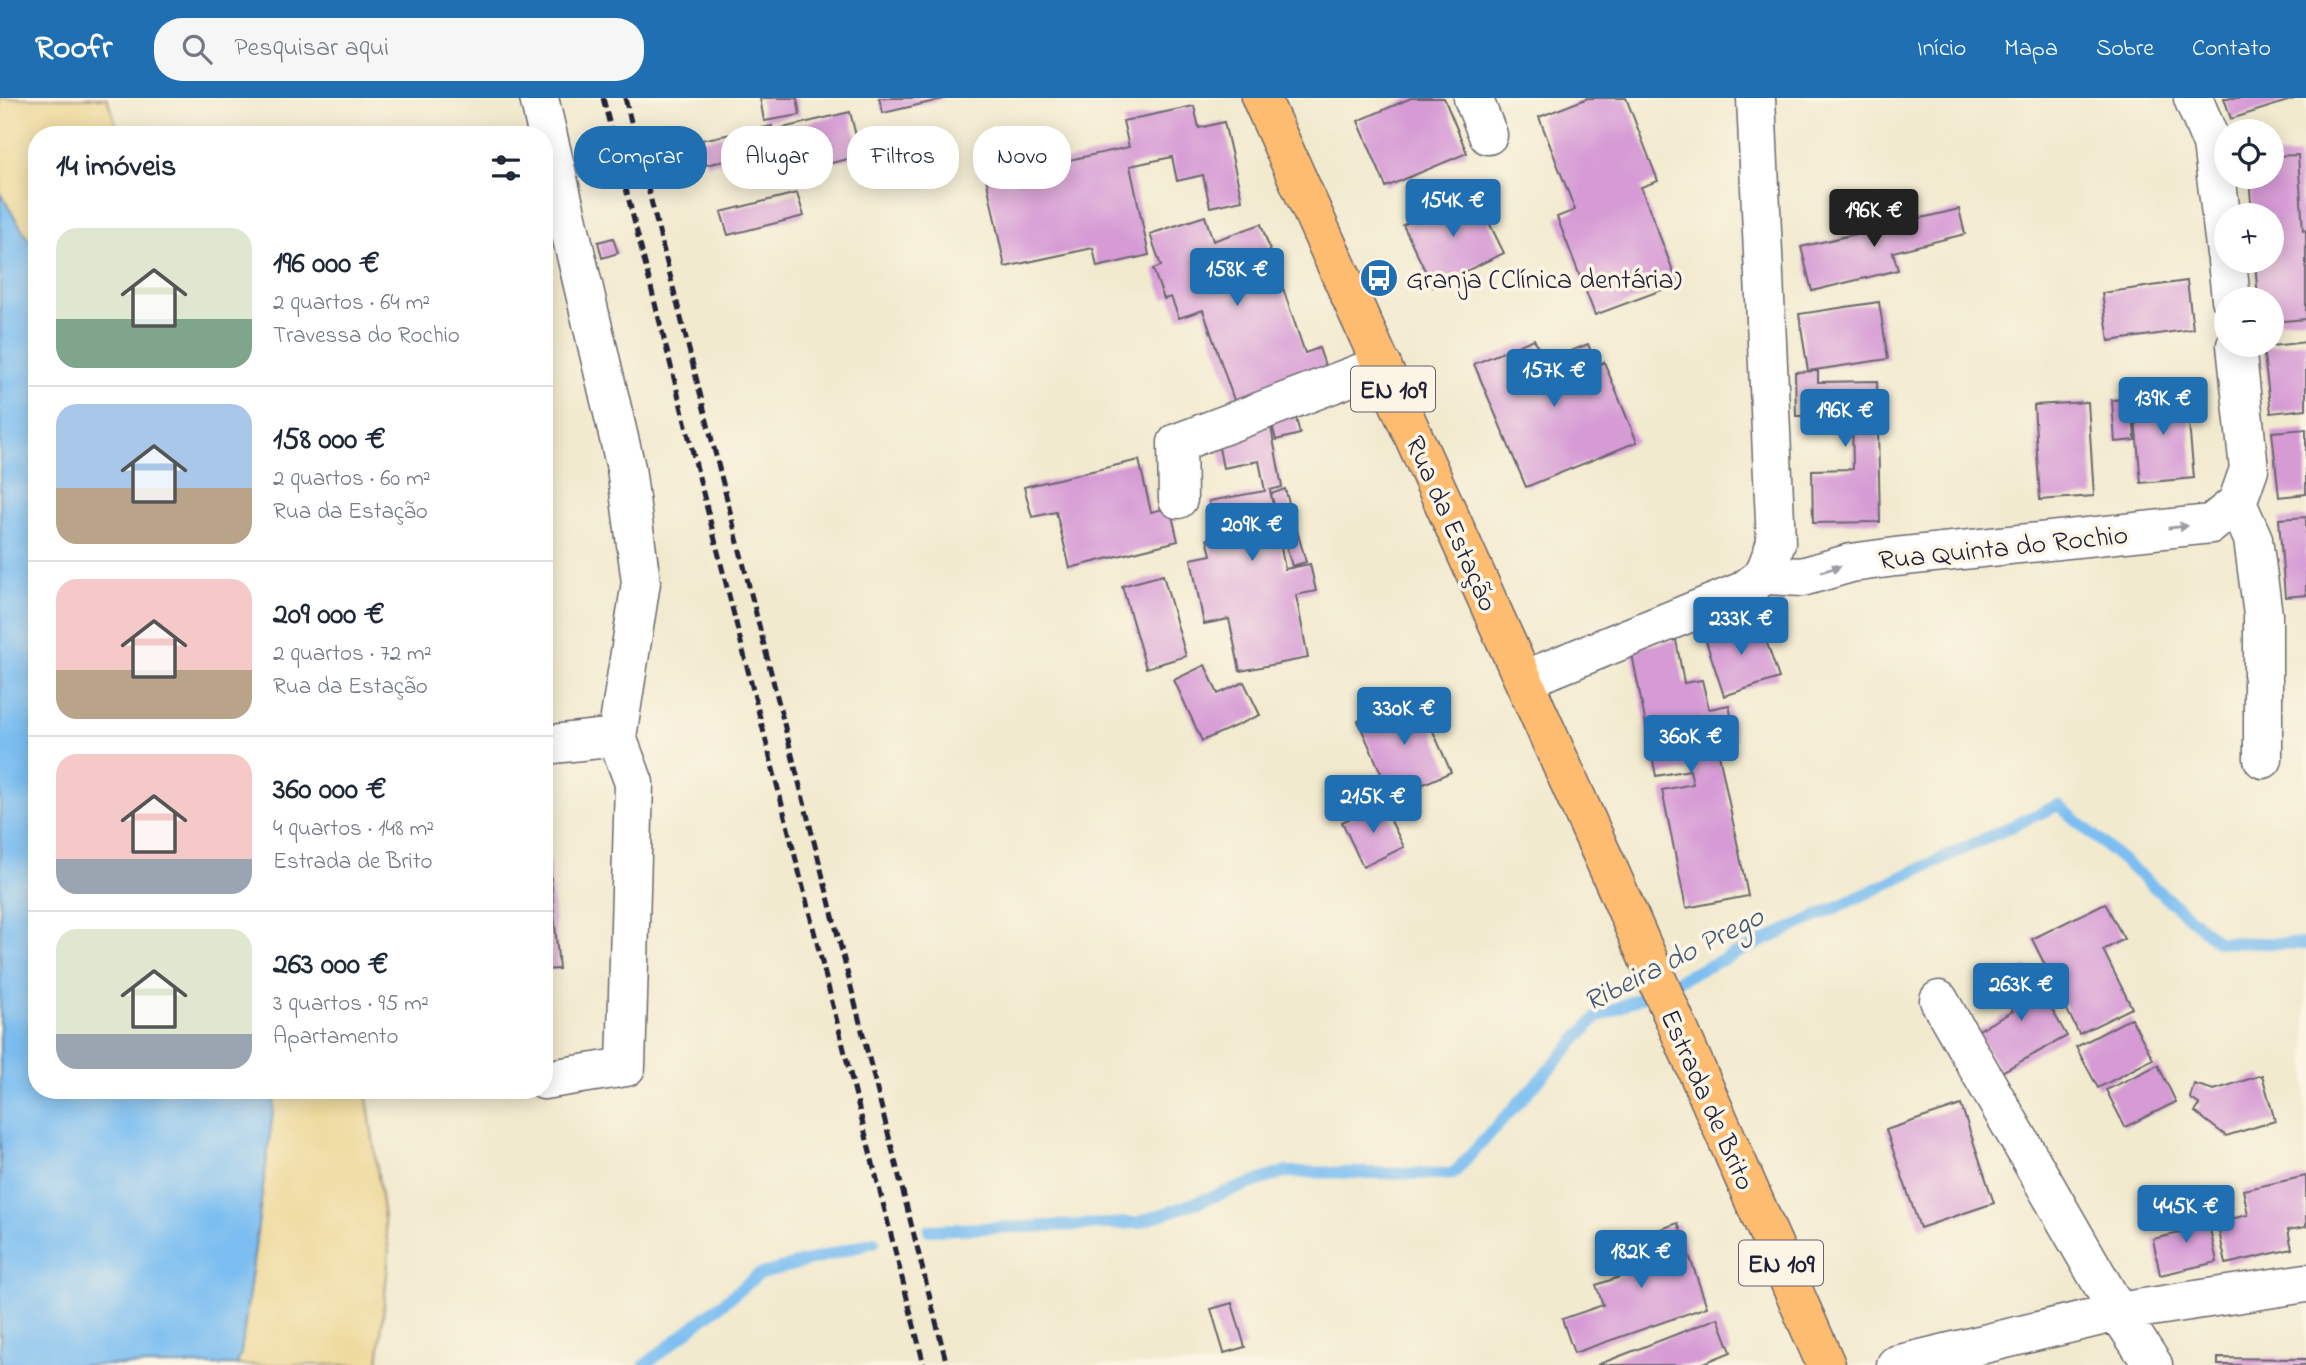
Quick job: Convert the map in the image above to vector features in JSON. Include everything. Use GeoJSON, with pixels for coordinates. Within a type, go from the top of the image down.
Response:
{"type":"FeatureCollection","features":[{"type":"Feature","properties":{"kind":"main road","name":"Rua da Estação"},"geometry":{"type":"LineString","coordinates":[[1261,98],[1524,680]]}},
{"type":"Feature","properties":{"kind":"main road","name":"Estrada de Brito"},"geometry":{"type":"LineString","coordinates":[[1524,680],[1826,1365]]}},
{"type":"Feature","properties":{"kind":"street"},"geometry":{"type":"LineString","coordinates":[[539,98],[546,126]]}},
{"type":"Feature","properties":{"kind":"street"},"geometry":{"type":"LineString","coordinates":[[1474,98],[1488,135]]}},
{"type":"Feature","properties":{"kind":"street"},"geometry":{"type":"LineString","coordinates":[[1524,680],[1743,591],[1764,575],[1776,543],[1756,98]]}},
{"type":"Feature","properties":{"kind":"street"},"geometry":{"type":"LineString","coordinates":[[2193,98],[2212,144],[2220,203]]}},
{"type":"Feature","properties":{"kind":"street"},"geometry":{"type":"LineString","coordinates":[[553,158],[626,468],[641,582],[617,737],[634,783],[626,1067],[553,1079]]}},
{"type":"Feature","properties":{"kind":"street"},"geometry":{"type":"LineString","coordinates":[[2237,357],[2249,468],[2237,503],[2253,539],[2263,615],[2263,759]]}},
{"type":"Feature","properties":{"kind":"street"},"geometry":{"type":"LineString","coordinates":[[1178,499],[1177,443],[1382,365]]}},
{"type":"Feature","properties":{"kind":"street","name":"Rua Quinta do Rochio"},"geometry":{"type":"LineString","coordinates":[[1764,575],[1802,577],[1851,563],[1873,560],[2211,524],[2237,503]]}},
{"type":"Feature","properties":{"kind":"street"},"geometry":{"type":"LineString","coordinates":[[553,744],[617,737]]}},
{"type":"Feature","properties":{"kind":"street"},"geometry":{"type":"LineString","coordinates":[[1939,1000],[2118,1312],[2153,1365]]}},
{"type":"Feature","properties":{"kind":"street"},"geometry":{"type":"LineString","coordinates":[[1896,1365],[2118,1312],[2306,1283]]}},
{"type":"Feature","properties":{"kind":"sand"},"geometry":{"type":"Polygon","coordinates":[[[0,98],[107,98],[117,126],[28,126],[28,536],[0,494],[0,98]]]}},
{"type":"Feature","properties":{"kind":"sand"},"geometry":{"type":"Polygon","coordinates":[[[36,1099],[367,1099],[389,1253],[378,1365],[0,1365],[36,1099]]]}},
{"type":"Feature","properties":{"kind":"water"},"geometry":{"type":"Polygon","coordinates":[[[0,193],[28,238],[28,1099],[275,1099],[241,1353],[237,1365],[0,1365],[0,193]]]}},
{"type":"Feature","properties":{"kind":"building"},"geometry":{"type":"Polygon","coordinates":[[[760,98],[797,98],[800,115],[764,121],[760,98]]]}},
{"type":"Feature","properties":{"kind":"building"},"geometry":{"type":"Polygon","coordinates":[[[879,98],[944,98],[944,99],[883,113],[879,98]]]}},
{"type":"Feature","properties":{"kind":"building"},"geometry":{"type":"Polygon","coordinates":[[[1411,98],[1444,98],[1467,153],[1386,187],[1358,121],[1411,98]]]}},
{"type":"Feature","properties":{"kind":"building"},"geometry":{"type":"Polygon","coordinates":[[[1588,98],[1626,98],[1658,181],[1641,187],[1678,284],[1595,315],[1557,217],[1575,210],[1539,117],[1588,98]]]}},
{"type":"Feature","properties":{"kind":"building"},"geometry":{"type":"Polygon","coordinates":[[[2224,98],[2294,98],[2294,99],[2231,119],[2224,98]]]}},
{"type":"Feature","properties":{"kind":"building"},"geometry":{"type":"Polygon","coordinates":[[[1194,106],[1199,128],[1224,122],[1242,200],[1210,207],[1203,175],[1177,181],[1172,157],[1130,166],[1149,255],[1097,267],[1093,248],[1005,267],[988,189],[1071,189],[1071,160],[1129,147],[1123,121],[1194,106]]]}},
{"type":"Feature","properties":{"kind":"building"},"geometry":{"type":"Polygon","coordinates":[[[850,112],[854,126],[847,126],[847,159],[833,163],[833,126],[791,126],[850,112]]]}},
{"type":"Feature","properties":{"kind":"building"},"geometry":{"type":"Polygon","coordinates":[[[721,136],[721,162],[707,165],[707,139],[721,136]]]}},
{"type":"Feature","properties":{"kind":"building"},"geometry":{"type":"Polygon","coordinates":[[[2298,155],[2303,231],[2306,230],[2306,319],[2284,321],[2284,287],[2257,287],[2256,273],[2284,273],[2284,203],[2251,203],[2250,189],[2284,189],[2284,156],[2298,155]]]}},
{"type":"Feature","properties":{"kind":"building"},"geometry":{"type":"Polygon","coordinates":[[[1474,192],[1504,253],[1433,287],[1403,225],[1474,192]]]}},
{"type":"Feature","properties":{"kind":"building"},"geometry":{"type":"Polygon","coordinates":[[[797,193],[804,216],[728,235],[721,212],[797,193]]]}},
{"type":"Feature","properties":{"kind":"building"},"geometry":{"type":"Polygon","coordinates":[[[1959,209],[1965,234],[1893,252],[1898,270],[1812,291],[1801,247],[1959,209]]]}},
{"type":"Feature","properties":{"kind":"building"},"geometry":{"type":"Polygon","coordinates":[[[1205,216],[1213,241],[1261,224],[1305,353],[1319,348],[1329,377],[1237,409],[1203,310],[1179,318],[1171,297],[1164,299],[1153,269],[1161,266],[1150,234],[1205,216]]]}},
{"type":"Feature","properties":{"kind":"building"},"geometry":{"type":"Polygon","coordinates":[[[613,238],[618,253],[602,258],[598,242],[613,238]]]}},
{"type":"Feature","properties":{"kind":"building"},"geometry":{"type":"Polygon","coordinates":[[[2187,281],[2193,329],[2109,341],[2102,293],[2187,281]]]}},
{"type":"Feature","properties":{"kind":"building"},"geometry":{"type":"Polygon","coordinates":[[[1879,302],[1888,359],[1808,371],[1799,314],[1879,302]]]}},
{"type":"Feature","properties":{"kind":"building"},"geometry":{"type":"Polygon","coordinates":[[[1534,339],[1544,362],[1588,344],[1597,366],[1604,362],[1637,442],[1526,487],[1474,364],[1534,339]]]}},
{"type":"Feature","properties":{"kind":"building"},"geometry":{"type":"Polygon","coordinates":[[[2306,342],[2306,409],[2271,413],[2264,357],[2284,357],[2284,345],[2306,342]]]}},
{"type":"Feature","properties":{"kind":"building"},"geometry":{"type":"Polygon","coordinates":[[[1818,371],[1818,382],[1877,381],[1880,522],[1813,523],[1812,470],[1853,469],[1852,415],[1796,416],[1795,372],[1818,371]]]}},
{"type":"Feature","properties":{"kind":"building"},"geometry":{"type":"Polygon","coordinates":[[[2186,391],[2194,478],[2141,483],[2133,395],[2186,391]]]}},
{"type":"Feature","properties":{"kind":"building"},"geometry":{"type":"Polygon","coordinates":[[[2132,399],[2135,440],[2115,442],[2112,400],[2132,399]]]}},
{"type":"Feature","properties":{"kind":"building"},"geometry":{"type":"Polygon","coordinates":[[[2088,402],[2094,496],[2040,500],[2034,405],[2088,402]]]}},
{"type":"Feature","properties":{"kind":"building"},"geometry":{"type":"Polygon","coordinates":[[[1294,410],[1300,434],[1276,440],[1270,416],[1294,410]]]}},
{"type":"Feature","properties":{"kind":"building"},"geometry":{"type":"Polygon","coordinates":[[[1270,422],[1282,487],[1270,490],[1285,569],[1310,564],[1316,591],[1296,595],[1308,658],[1240,671],[1229,619],[1204,624],[1191,559],[1211,555],[1207,539],[1216,537],[1209,501],[1265,491],[1259,461],[1223,468],[1216,433],[1270,422]]]}},
{"type":"Feature","properties":{"kind":"building"},"geometry":{"type":"Polygon","coordinates":[[[2306,429],[2306,494],[2279,497],[2272,432],[2306,429]]]}},
{"type":"Feature","properties":{"kind":"building"},"geometry":{"type":"Polygon","coordinates":[[[1139,460],[1151,512],[1170,507],[1178,541],[1070,568],[1056,512],[1032,517],[1024,487],[1139,460]]]}},
{"type":"Feature","properties":{"kind":"building"},"geometry":{"type":"Polygon","coordinates":[[[1285,489],[1306,562],[1292,566],[1271,494],[1285,489]]]}},
{"type":"Feature","properties":{"kind":"building"},"geometry":{"type":"Polygon","coordinates":[[[2306,517],[2306,595],[2285,597],[2279,519],[2306,517]]]}},
{"type":"Feature","properties":{"kind":"building"},"geometry":{"type":"Polygon","coordinates":[[[1163,575],[1186,656],[1146,668],[1122,586],[1163,575]]]}},
{"type":"Feature","properties":{"kind":"building"},"geometry":{"type":"Polygon","coordinates":[[[1758,617],[1779,678],[1724,696],[1704,635],[1758,617]]]}},
{"type":"Feature","properties":{"kind":"building"},"geometry":{"type":"Polygon","coordinates":[[[1676,640],[1684,683],[1702,680],[1709,709],[1729,705],[1736,740],[1717,744],[1748,896],[1686,908],[1662,790],[1693,784],[1690,770],[1656,776],[1631,649],[1676,640]]]}},
{"type":"Feature","properties":{"kind":"building"},"geometry":{"type":"Polygon","coordinates":[[[1205,665],[1218,694],[1244,682],[1260,715],[1202,741],[1174,680],[1205,665]]]}},
{"type":"Feature","properties":{"kind":"building"},"geometry":{"type":"Polygon","coordinates":[[[1417,695],[1451,772],[1392,798],[1358,721],[1417,695]]]}},
{"type":"Feature","properties":{"kind":"building"},"geometry":{"type":"Polygon","coordinates":[[[1382,803],[1404,847],[1363,867],[1342,822],[1382,803]]]}},
{"type":"Feature","properties":{"kind":"building"},"geometry":{"type":"Polygon","coordinates":[[[553,902],[559,969],[553,969],[553,902]]]}},
{"type":"Feature","properties":{"kind":"building"},"geometry":{"type":"Polygon","coordinates":[[[2105,903],[2124,939],[2103,950],[2132,1008],[2079,1034],[2032,939],[2105,903]]]}},
{"type":"Feature","properties":{"kind":"building"},"geometry":{"type":"Polygon","coordinates":[[[2027,966],[2067,1036],[2000,1073],[1977,1031],[2013,1011],[1997,983],[2027,966]]]}},
{"type":"Feature","properties":{"kind":"building"},"geometry":{"type":"Polygon","coordinates":[[[2131,1018],[2153,1059],[2098,1088],[2076,1047],[2131,1018]]]}},
{"type":"Feature","properties":{"kind":"building"},"geometry":{"type":"Polygon","coordinates":[[[2158,1065],[2176,1102],[2125,1127],[2106,1090],[2158,1065]]]}},
{"type":"Feature","properties":{"kind":"building"},"geometry":{"type":"Polygon","coordinates":[[[2262,1075],[2275,1121],[2226,1136],[2195,1112],[2200,1105],[2190,1098],[2194,1084],[2214,1090],[2262,1075]]]}},
{"type":"Feature","properties":{"kind":"building"},"geometry":{"type":"Polygon","coordinates":[[[1961,1105],[1994,1203],[1920,1228],[1886,1130],[1961,1105]]]}},
{"type":"Feature","properties":{"kind":"building"},"geometry":{"type":"Polygon","coordinates":[[[2306,1176],[2306,1227],[2288,1230],[2292,1249],[2226,1264],[2217,1222],[2248,1215],[2243,1190],[2306,1176]]]}},
{"type":"Feature","properties":{"kind":"building"},"geometry":{"type":"Polygon","coordinates":[[[2206,1210],[2217,1262],[2160,1275],[2153,1239],[2180,1233],[2176,1216],[2206,1210]]]}},
{"type":"Feature","properties":{"kind":"building"},"geometry":{"type":"Polygon","coordinates":[[[1678,1223],[1707,1307],[1574,1353],[1562,1319],[1603,1305],[1596,1285],[1623,1276],[1612,1246],[1678,1223]]]}},
{"type":"Feature","properties":{"kind":"building"},"geometry":{"type":"Polygon","coordinates":[[[1232,1303],[1245,1347],[1224,1353],[1211,1309],[1232,1303]]]}},
{"type":"Feature","properties":{"kind":"building"},"geometry":{"type":"Polygon","coordinates":[[[1718,1318],[1731,1352],[1699,1365],[1597,1365],[1718,1318]]]}},
{"type":"Feature","properties":{"kind":"building"},"geometry":{"type":"Polygon","coordinates":[[[2218,1358],[2306,1359],[2306,1365],[2218,1365],[2218,1358]]]}},
{"type":"Feature","properties":{"kind":"waterway","name":"Ribeira do Prego"},"geometry":{"type":"LineString","coordinates":[[929,1230],[1137,1223],[1284,1172],[1453,1174],[1596,1018],[2058,805],[2218,942],[2306,944]]}},
{"type":"Feature","properties":{"kind":"waterway","name":"Ribeira do Prego"},"geometry":{"type":"LineString","coordinates":[[645,1365],[758,1275],[874,1242]]}},
{"type":"Feature","properties":{"kind":"railway"},"geometry":{"type":"LineString","coordinates":[[603,98],[924,1365]]}},
{"type":"Feature","properties":{"kind":"railway"},"geometry":{"type":"LineString","coordinates":[[625,98],[947,1365]]}},
{"type":"Feature","properties":{"kind":"place","name":"Granja (Clínica dentária)"},"geometry":{"type":"Point","coordinates":[1379,278]}}]}
